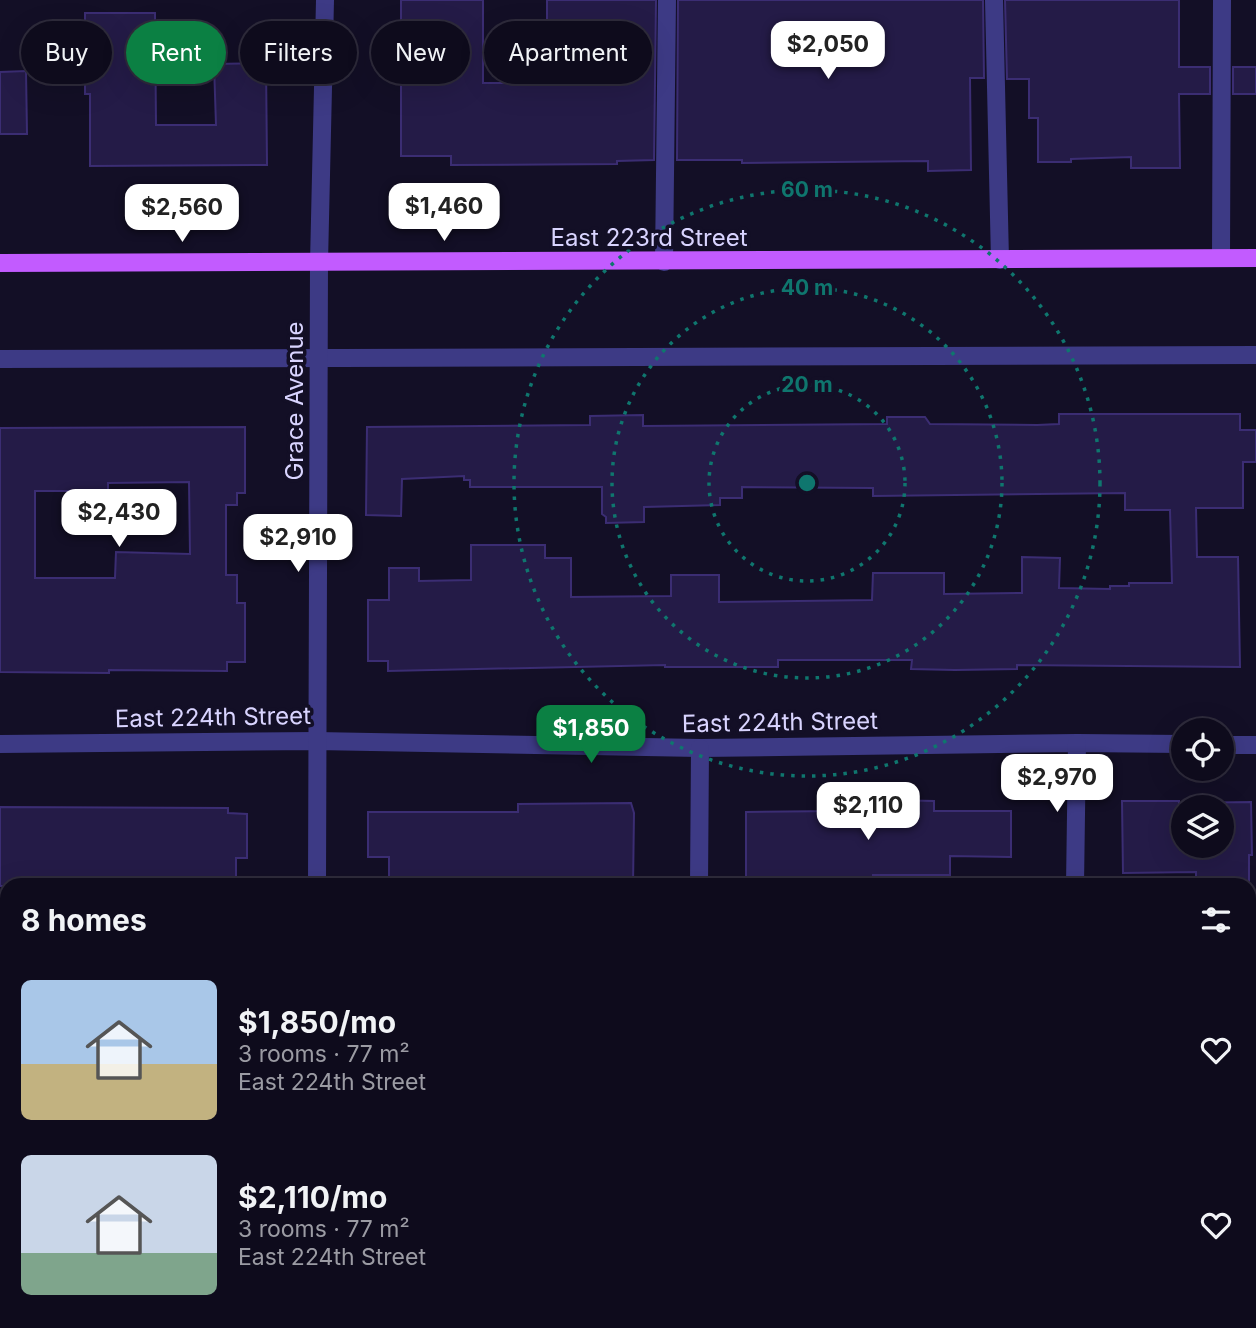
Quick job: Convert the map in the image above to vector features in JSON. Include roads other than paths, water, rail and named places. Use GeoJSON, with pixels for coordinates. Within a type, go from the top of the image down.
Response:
{"type":"FeatureCollection","features":[{"type":"Feature","properties":{"kind":"main road","name":"East 223rd Street"},"geometry":{"type":"LineString","coordinates":[[0,263],[1256,258]]}},
{"type":"Feature","properties":{"kind":"street","name":"Grace Avenue"},"geometry":{"type":"LineString","coordinates":[[317,878],[319,263],[325,0]]}},
{"type":"Feature","properties":{"kind":"street"},"geometry":{"type":"LineString","coordinates":[[663,262],[667,0]]}},
{"type":"Feature","properties":{"kind":"street"},"geometry":{"type":"LineString","coordinates":[[994,0],[1000,260]]}},
{"type":"Feature","properties":{"kind":"street"},"geometry":{"type":"LineString","coordinates":[[1221,258],[1222,0]]}},
{"type":"Feature","properties":{"kind":"street"},"geometry":{"type":"LineString","coordinates":[[0,359],[1256,355]]}},
{"type":"Feature","properties":{"kind":"street","name":"East 224th Street"},"geometry":{"type":"LineString","coordinates":[[0,744],[316,740],[700,748],[1171,744]]}},
{"type":"Feature","properties":{"kind":"street"},"geometry":{"type":"LineString","coordinates":[[1075,878],[1077,743]]}},
{"type":"Feature","properties":{"kind":"street"},"geometry":{"type":"LineString","coordinates":[[1234,745],[1256,745]]}},
{"type":"Feature","properties":{"kind":"street"},"geometry":{"type":"LineString","coordinates":[[699,878],[700,748]]}}]}
